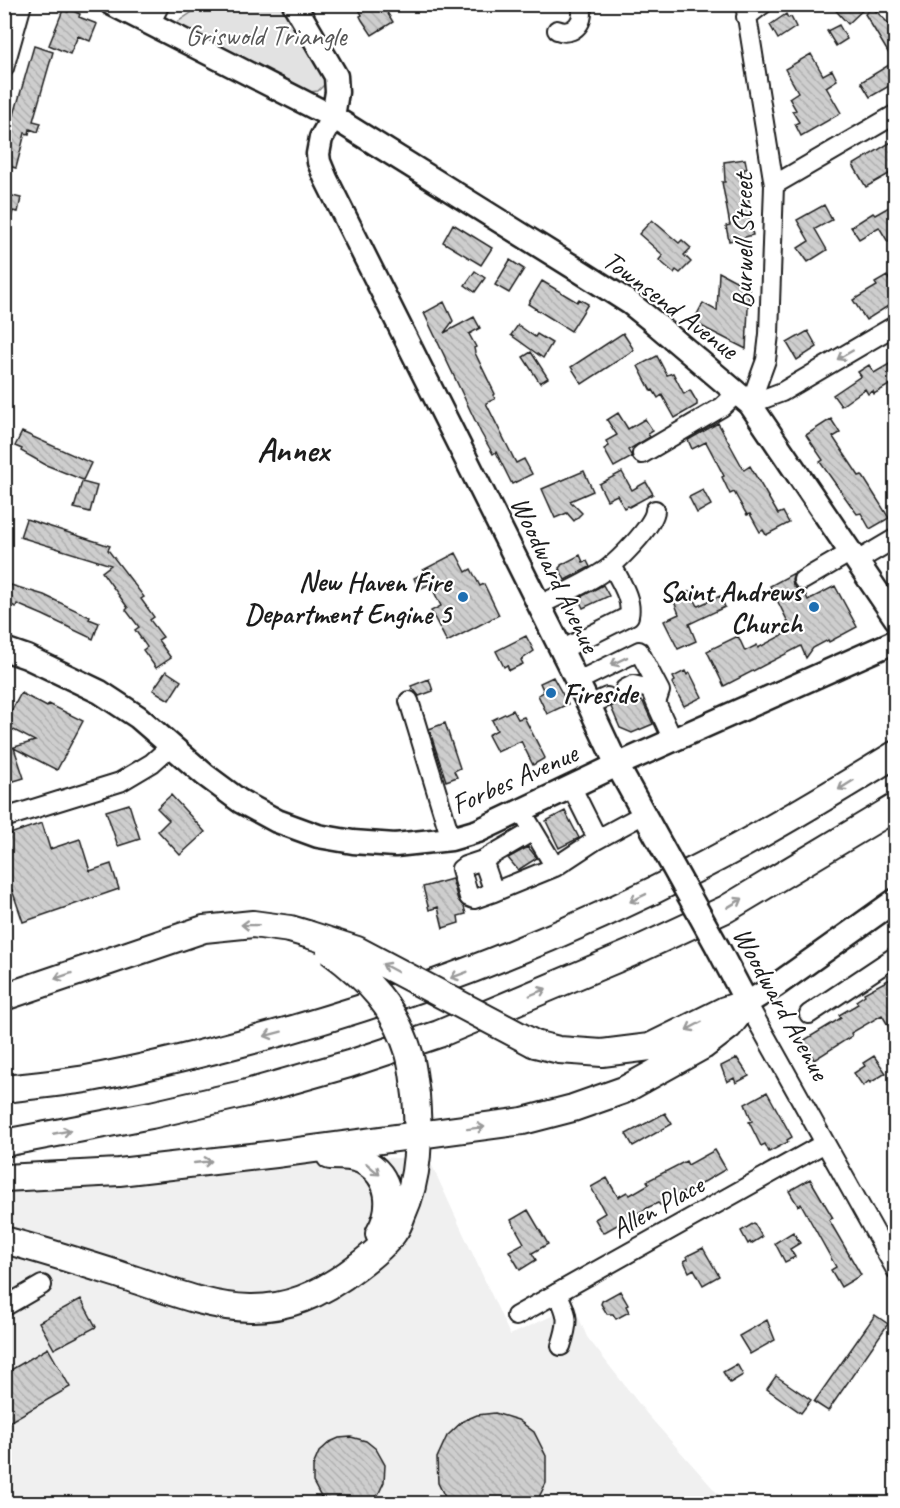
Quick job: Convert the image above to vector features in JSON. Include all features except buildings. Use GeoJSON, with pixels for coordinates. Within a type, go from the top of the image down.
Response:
{"type":"FeatureCollection","features":[{"type":"Feature","properties":{"kind":"highway"},"geometry":{"type":"LineString","coordinates":[[4,1089],[85,1079],[181,1059],[298,1028],[437,983],[564,932],[669,883],[790,818],[896,754]]}},
{"type":"Feature","properties":{"kind":"highway"},"geometry":{"type":"LineString","coordinates":[[4,1143],[151,1115],[247,1093],[349,1065],[439,1034],[631,953],[726,909],[896,807]]}},
{"type":"Feature","properties":{"kind":"highway"},"geometry":{"type":"LineString","coordinates":[[4,997],[204,929],[253,924],[290,929],[357,950],[535,1044],[559,1050],[602,1053],[650,1047],[725,1010],[747,1003]]}},
{"type":"Feature","properties":{"kind":"highway"},"geometry":{"type":"LineString","coordinates":[[4,1240],[206,1303],[234,1308],[260,1309],[288,1305],[305,1299],[326,1289],[372,1255],[394,1232],[413,1187],[418,1160],[416,1095],[409,1053],[392,1014],[374,989],[357,971],[307,934]]}},
{"type":"Feature","properties":{"kind":"highway"},"geometry":{"type":"LineString","coordinates":[[4,1178],[118,1172],[523,1122],[624,1090],[703,1046],[729,1026],[747,1003]]}},
{"type":"Feature","properties":{"kind":"highway"},"geometry":{"type":"LineString","coordinates":[[276,1154],[345,1156],[362,1160],[377,1171],[384,1180],[388,1197],[385,1224],[373,1244],[347,1275]]}},
{"type":"Feature","properties":{"kind":"main road","name":"Townsend Avenue"},"geometry":{"type":"LineString","coordinates":[[112,4],[155,14],[333,117],[630,303],[744,398],[896,619]]}},
{"type":"Feature","properties":{"kind":"main road","name":"Woodward Avenue"},"geometry":{"type":"LineString","coordinates":[[294,4],[336,76],[337,92],[333,117],[321,138],[318,154],[326,178],[576,682],[599,705],[617,765],[747,1003]]}},
{"type":"Feature","properties":{"kind":"main road","name":"Forbes Avenue"},"geometry":{"type":"LineString","coordinates":[[4,649],[27,657],[100,692],[138,717],[240,801],[277,821],[318,836],[395,845],[451,839],[478,831],[617,765],[896,641]]}},
{"type":"Feature","properties":{"kind":"main road"},"geometry":{"type":"LineString","coordinates":[[747,1003],[775,986],[896,900]]}},
{"type":"Feature","properties":{"kind":"street"},"geometry":{"type":"LineString","coordinates":[[4,68],[8,43],[22,4]]}},
{"type":"Feature","properties":{"kind":"street"},"geometry":{"type":"LineString","coordinates":[[557,30],[562,32],[574,30],[582,22],[583,12],[580,4]]}},
{"type":"Feature","properties":{"kind":"street"},"geometry":{"type":"LineString","coordinates":[[745,11],[763,4]]}},
{"type":"Feature","properties":{"kind":"street","name":"Burwell Street"},"geometry":{"type":"LineString","coordinates":[[744,398],[766,360],[769,334],[774,185],[745,11]]}},
{"type":"Feature","properties":{"kind":"street"},"geometry":{"type":"LineString","coordinates":[[774,185],[896,114]]}},
{"type":"Feature","properties":{"kind":"street"},"geometry":{"type":"LineString","coordinates":[[642,454],[722,407],[744,398],[782,392],[896,325]]}},
{"type":"Feature","properties":{"kind":"street"},"geometry":{"type":"LineString","coordinates":[[538,606],[596,576],[612,565],[643,532],[655,516],[655,510]]}},
{"type":"Feature","properties":{"kind":"street"},"geometry":{"type":"LineString","coordinates":[[803,580],[896,538]]}},
{"type":"Feature","properties":{"kind":"street"},"geometry":{"type":"LineString","coordinates":[[561,651],[629,616],[631,608],[612,565]]}},
{"type":"Feature","properties":{"kind":"street"},"geometry":{"type":"LineString","coordinates":[[576,682],[639,651],[660,692],[656,703]]}},
{"type":"Feature","properties":{"kind":"street"},"geometry":{"type":"LineString","coordinates":[[633,690],[650,689],[673,740]]}},
{"type":"Feature","properties":{"kind":"street"},"geometry":{"type":"LineString","coordinates":[[409,701],[451,839]]}},
{"type":"Feature","properties":{"kind":"street"},"geometry":{"type":"LineString","coordinates":[[4,818],[120,782],[152,764],[172,745]]}},
{"type":"Feature","properties":{"kind":"street"},"geometry":{"type":"LineString","coordinates":[[571,786],[596,840]]}},
{"type":"Feature","properties":{"kind":"street"},"geometry":{"type":"LineString","coordinates":[[521,810],[555,867]]}},
{"type":"Feature","properties":{"kind":"street"},"geometry":{"type":"LineString","coordinates":[[533,831],[483,860],[461,869],[469,897],[474,899],[555,867],[596,840],[644,814]]}},
{"type":"Feature","properties":{"kind":"street"},"geometry":{"type":"LineString","coordinates":[[483,860],[494,892]]}},
{"type":"Feature","properties":{"kind":"street"},"geometry":{"type":"LineString","coordinates":[[809,1014],[896,956]]}},
{"type":"Feature","properties":{"kind":"street","name":"Woodward Avenue"},"geometry":{"type":"LineString","coordinates":[[747,1003],[896,1270]]}},
{"type":"Feature","properties":{"kind":"street","name":"Allen Place"},"geometry":{"type":"LineString","coordinates":[[516,1316],[825,1143]]}},
{"type":"Feature","properties":{"kind":"street"},"geometry":{"type":"LineString","coordinates":[[4,1307],[42,1285]]}},
{"type":"Feature","properties":{"kind":"street"},"geometry":{"type":"LineString","coordinates":[[557,1293],[568,1319],[561,1346]]}},
{"type":"Feature","properties":{"kind":"shaded area"},"geometry":{"type":"Polygon","coordinates":[[[276,1154],[429,1159],[510,1335],[574,1306],[587,1337],[647,1414],[726,1503],[5,1504],[5,1178],[276,1154]]]}},
{"type":"Feature","properties":{"kind":"green space","name":"Griswold Triangle"},"geometry":{"type":"Polygon","coordinates":[[[203,5],[284,5],[326,75],[325,84],[318,91],[309,92],[176,23],[203,5]]]}},
{"type":"Feature","properties":{"kind":"place","name":"New Haven Fire Department Engine 5"},"geometry":{"type":"Point","coordinates":[463,597]}},
{"type":"Feature","properties":{"kind":"place","name":"Saint Andrews Church"},"geometry":{"type":"Point","coordinates":[814,607]}},
{"type":"Feature","properties":{"kind":"place","name":"Fireside"},"geometry":{"type":"Point","coordinates":[551,693]}},
{"type":"Feature","properties":{"kind":"district","name":"Annex"},"geometry":{"type":"Point","coordinates":[293,449]}}]}
